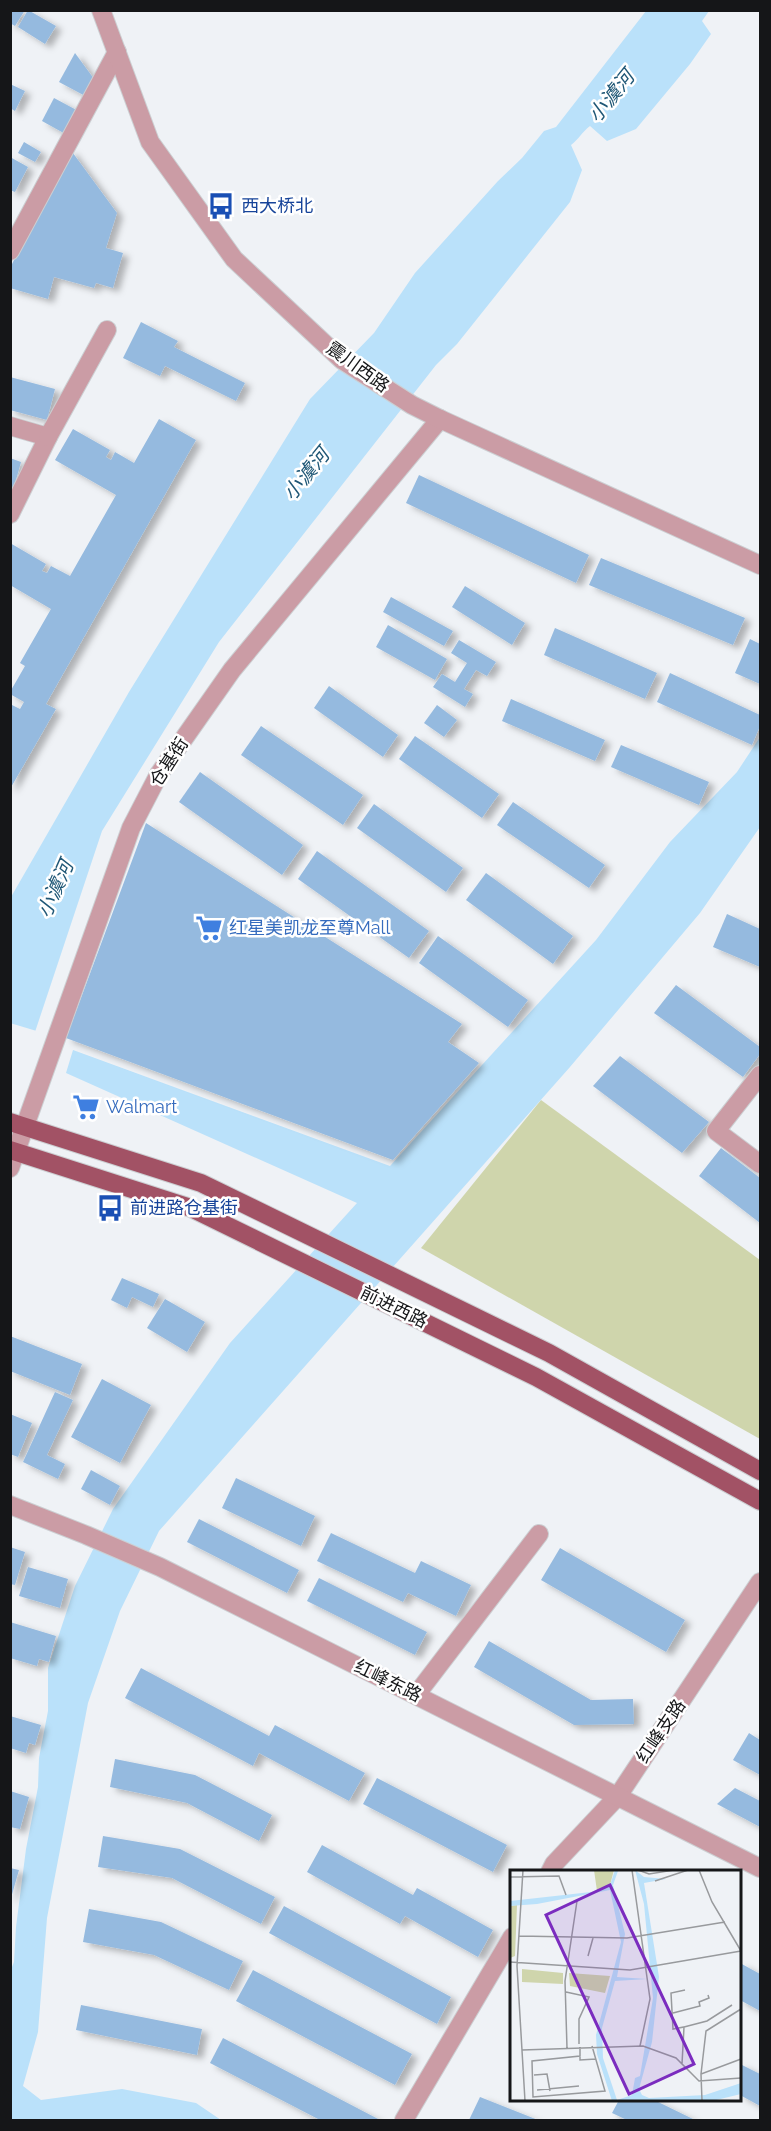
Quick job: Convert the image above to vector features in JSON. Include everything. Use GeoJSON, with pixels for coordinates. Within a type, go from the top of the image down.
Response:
{"type":"FeatureCollection","features":[{"type":"Feature","properties":{"kind":"main road","name":"前进西路"},"geometry":{"type":"LineString","coordinates":[[17,1124],[201,1183],[549,1353],[760,1471]]}},
{"type":"Feature","properties":{"kind":"main road","name":"前进西路"},"geometry":{"type":"LineString","coordinates":[[12,1156],[191,1208],[536,1377],[760,1501]]}},
{"type":"Feature","properties":{"kind":"street","name":"震川西路"},"geometry":{"type":"LineString","coordinates":[[101,10],[150,142],[234,259],[342,360],[412,405],[760,565]]}},
{"type":"Feature","properties":{"kind":"street"},"geometry":{"type":"LineString","coordinates":[[10,251],[117,52]]}},
{"type":"Feature","properties":{"kind":"street"},"geometry":{"type":"LineString","coordinates":[[10,514],[48,437],[107,330]]}},
{"type":"Feature","properties":{"kind":"street","name":"仓基街"},"geometry":{"type":"LineString","coordinates":[[12,1156],[17,1124],[131,828],[159,774],[232,670],[441,419]]}},
{"type":"Feature","properties":{"kind":"street"},"geometry":{"type":"LineString","coordinates":[[10,426],[48,437]]}},
{"type":"Feature","properties":{"kind":"street"},"geometry":{"type":"LineString","coordinates":[[760,1075],[716,1131],[760,1164]]}},
{"type":"Feature","properties":{"kind":"street","name":"红峰东路"},"geometry":{"type":"LineString","coordinates":[[10,1505],[159,1567],[760,1868]]}},
{"type":"Feature","properties":{"kind":"street"},"geometry":{"type":"LineString","coordinates":[[416,1695],[539,1534]]}},
{"type":"Feature","properties":{"kind":"street","name":"红峰支路"},"geometry":{"type":"LineString","coordinates":[[551,1870],[554,1864],[618,1796],[760,1582]]}},
{"type":"Feature","properties":{"kind":"street"},"geometry":{"type":"LineString","coordinates":[[404,2121],[510,1940]]}},
{"type":"Feature","properties":{"kind":"green space"},"geometry":{"type":"Polygon","coordinates":[[[541,1100],[760,1260],[760,1439],[421,1248],[541,1100]]]}},
{"type":"Feature","properties":{"kind":"water","name":"小澞河"},"geometry":{"type":"Polygon","coordinates":[[[646,11],[709,11],[702,21],[711,34],[690,64],[636,129],[607,141],[590,126],[571,145],[582,170],[570,202],[457,344],[436,365],[219,642],[102,831],[11,1104],[11,897],[129,692],[310,399],[374,333],[415,273],[498,181],[522,158],[544,131],[556,127],[646,11]]]}},
{"type":"Feature","properties":{"kind":"water"},"geometry":{"type":"Polygon","coordinates":[[[760,737],[760,827],[700,913],[570,1067],[159,1531],[120,1611],[88,1703],[47,1918],[38,2032],[23,2086],[41,2100],[122,2089],[196,2103],[221,2120],[11,2120],[10,1972],[14,1962],[26,1849],[38,1787],[39,1758],[48,1711],[48,1668],[75,1586],[113,1509],[230,1343],[357,1203],[66,1073],[73,1050],[390,1166],[596,940],[670,842],[737,772],[760,737]]]}},
{"type":"Feature","properties":{"kind":"pier"},"geometry":{"type":"Polygon","coordinates":[[[10,1023],[40,1032],[13,1105],[10,1107],[10,1023]]]}},
{"type":"Feature","properties":{"kind":"building"},"geometry":{"type":"Polygon","coordinates":[[[10,10],[25,10],[15,26],[10,23],[10,10]]]}},
{"type":"Feature","properties":{"kind":"building"},"geometry":{"type":"Polygon","coordinates":[[[28,10],[56,26],[45,44],[18,27],[28,10]]]}},
{"type":"Feature","properties":{"kind":"building"},"geometry":{"type":"Polygon","coordinates":[[[75,53],[97,83],[89,98],[59,82],[75,53]]]}},
{"type":"Feature","properties":{"kind":"building"},"geometry":{"type":"Polygon","coordinates":[[[10,84],[25,91],[15,111],[10,108],[10,84]]]}},
{"type":"Feature","properties":{"kind":"building"},"geometry":{"type":"Polygon","coordinates":[[[54,98],[82,113],[69,136],[42,121],[54,98]]]}},
{"type":"Feature","properties":{"kind":"building"},"geometry":{"type":"Polygon","coordinates":[[[24,142],[41,152],[35,162],[18,153],[24,142]]]}},
{"type":"Feature","properties":{"kind":"building"},"geometry":{"type":"Polygon","coordinates":[[[70,149],[117,213],[106,248],[123,253],[113,288],[96,283],[94,288],[54,277],[48,299],[10,288],[10,268],[70,149]]]}},
{"type":"Feature","properties":{"kind":"building"},"geometry":{"type":"Polygon","coordinates":[[[10,157],[28,167],[15,192],[10,190],[10,157]]]}},
{"type":"Feature","properties":{"kind":"building"},"geometry":{"type":"Polygon","coordinates":[[[141,322],[178,341],[174,347],[245,383],[236,401],[165,366],[160,376],[123,358],[141,322]]]}},
{"type":"Feature","properties":{"kind":"building"},"geometry":{"type":"Polygon","coordinates":[[[10,377],[55,389],[47,420],[10,410],[10,377]]]}},
{"type":"Feature","properties":{"kind":"building"},"geometry":{"type":"Polygon","coordinates":[[[159,419],[196,440],[46,704],[56,709],[10,789],[10,704],[20,709],[24,702],[10,692],[25,666],[20,663],[51,609],[10,585],[10,543],[46,564],[42,571],[47,573],[51,566],[70,576],[116,495],[55,460],[73,429],[110,450],[106,457],[111,460],[115,452],[134,463],[159,419]]]}},
{"type":"Feature","properties":{"kind":"building"},"geometry":{"type":"Polygon","coordinates":[[[10,458],[21,462],[13,491],[10,490],[10,458]]]}},
{"type":"Feature","properties":{"kind":"building"},"geometry":{"type":"Polygon","coordinates":[[[419,475],[589,555],[576,583],[406,503],[419,475]]]}},
{"type":"Feature","properties":{"kind":"building"},"geometry":{"type":"Polygon","coordinates":[[[601,558],[745,618],[733,645],[589,585],[601,558]]]}},
{"type":"Feature","properties":{"kind":"building"},"geometry":{"type":"Polygon","coordinates":[[[465,586],[525,623],[512,645],[452,607],[465,586]]]}},
{"type":"Feature","properties":{"kind":"building"},"geometry":{"type":"Polygon","coordinates":[[[391,597],[453,631],[444,646],[383,612],[391,597]]]}},
{"type":"Feature","properties":{"kind":"building"},"geometry":{"type":"Polygon","coordinates":[[[388,625],[447,659],[435,680],[376,647],[388,625]]]}},
{"type":"Feature","properties":{"kind":"building"},"geometry":{"type":"Polygon","coordinates":[[[555,628],[657,673],[645,699],[544,655],[555,628]]]}},
{"type":"Feature","properties":{"kind":"building"},"geometry":{"type":"Polygon","coordinates":[[[750,639],[760,644],[760,684],[735,673],[750,639]]]}},
{"type":"Feature","properties":{"kind":"building"},"geometry":{"type":"Polygon","coordinates":[[[459,640],[496,662],[487,676],[476,670],[464,689],[473,694],[465,707],[433,687],[442,674],[455,682],[467,663],[451,653],[459,640]]]}},
{"type":"Feature","properties":{"kind":"building"},"geometry":{"type":"Polygon","coordinates":[[[670,673],[760,715],[760,726],[752,745],[657,702],[670,673]]]}},
{"type":"Feature","properties":{"kind":"building"},"geometry":{"type":"Polygon","coordinates":[[[329,686],[398,735],[383,757],[314,708],[329,686]]]}},
{"type":"Feature","properties":{"kind":"building"},"geometry":{"type":"Polygon","coordinates":[[[511,699],[605,740],[595,761],[502,721],[511,699]]]}},
{"type":"Feature","properties":{"kind":"building"},"geometry":{"type":"Polygon","coordinates":[[[437,705],[457,720],[444,737],[424,723],[437,705]]]}},
{"type":"Feature","properties":{"kind":"building"},"geometry":{"type":"Polygon","coordinates":[[[261,726],[363,795],[343,825],[241,755],[261,726]]]}},
{"type":"Feature","properties":{"kind":"building"},"geometry":{"type":"Polygon","coordinates":[[[415,736],[499,794],[482,818],[399,759],[415,736]]]}},
{"type":"Feature","properties":{"kind":"building"},"geometry":{"type":"Polygon","coordinates":[[[621,745],[709,782],[699,805],[611,767],[621,745]]]}},
{"type":"Feature","properties":{"kind":"building"},"geometry":{"type":"Polygon","coordinates":[[[200,772],[303,845],[282,875],[179,802],[200,772]]]}},
{"type":"Feature","properties":{"kind":"building"},"geometry":{"type":"Polygon","coordinates":[[[513,802],[605,865],[589,888],[497,825],[513,802]]]}},
{"type":"Feature","properties":{"kind":"building"},"geometry":{"type":"Polygon","coordinates":[[[374,804],[463,868],[446,892],[357,828],[374,804]]]}},
{"type":"Feature","properties":{"kind":"building","name":"红星美凯龙至尊Mall"},"geometry":{"type":"Polygon","coordinates":[[[146,823],[462,1024],[448,1042],[479,1063],[393,1160],[66,1038],[146,823]]]}},
{"type":"Feature","properties":{"kind":"building"},"geometry":{"type":"Polygon","coordinates":[[[317,851],[429,931],[409,958],[298,879],[317,851]]]}},
{"type":"Feature","properties":{"kind":"building"},"geometry":{"type":"Polygon","coordinates":[[[486,873],[573,936],[553,964],[466,900],[486,873]]]}},
{"type":"Feature","properties":{"kind":"building"},"geometry":{"type":"Polygon","coordinates":[[[727,914],[760,929],[760,967],[713,947],[727,914]]]}},
{"type":"Feature","properties":{"kind":"building"},"geometry":{"type":"Polygon","coordinates":[[[438,936],[528,1000],[508,1027],[419,963],[438,936]]]}},
{"type":"Feature","properties":{"kind":"building"},"geometry":{"type":"Polygon","coordinates":[[[676,985],[760,1047],[760,1054],[743,1077],[654,1013],[676,985]]]}},
{"type":"Feature","properties":{"kind":"building"},"geometry":{"type":"Polygon","coordinates":[[[620,1056],[709,1122],[682,1153],[593,1086],[620,1056]]]}},
{"type":"Feature","properties":{"kind":"building"},"geometry":{"type":"Polygon","coordinates":[[[721,1148],[760,1178],[760,1223],[699,1176],[721,1148]]]}},
{"type":"Feature","properties":{"kind":"building"},"geometry":{"type":"Polygon","coordinates":[[[122,1278],[159,1294],[153,1307],[132,1297],[127,1308],[111,1300],[122,1278]]]}},
{"type":"Feature","properties":{"kind":"building"},"geometry":{"type":"Polygon","coordinates":[[[165,1299],[205,1322],[187,1352],[147,1328],[165,1299]]]}},
{"type":"Feature","properties":{"kind":"building"},"geometry":{"type":"Polygon","coordinates":[[[10,1336],[82,1364],[70,1395],[10,1371],[10,1336]]]}},
{"type":"Feature","properties":{"kind":"building"},"geometry":{"type":"Polygon","coordinates":[[[102,1379],[151,1405],[120,1463],[71,1437],[102,1379]]]}},
{"type":"Feature","properties":{"kind":"building"},"geometry":{"type":"Polygon","coordinates":[[[55,1392],[73,1400],[47,1455],[65,1464],[58,1479],[23,1462],[55,1392]]]}},
{"type":"Feature","properties":{"kind":"building"},"geometry":{"type":"Polygon","coordinates":[[[10,1414],[32,1423],[18,1457],[10,1454],[10,1414]]]}},
{"type":"Feature","properties":{"kind":"building"},"geometry":{"type":"Polygon","coordinates":[[[91,1470],[120,1486],[110,1505],[81,1489],[91,1470]]]}},
{"type":"Feature","properties":{"kind":"building"},"geometry":{"type":"Polygon","coordinates":[[[236,1478],[315,1516],[301,1546],[222,1508],[236,1478]]]}},
{"type":"Feature","properties":{"kind":"building"},"geometry":{"type":"Polygon","coordinates":[[[199,1519],[299,1570],[287,1593],[187,1542],[199,1519]]]}},
{"type":"Feature","properties":{"kind":"building"},"geometry":{"type":"Polygon","coordinates":[[[331,1533],[415,1573],[421,1561],[471,1585],[456,1616],[408,1593],[403,1602],[317,1561],[331,1533]]]}},
{"type":"Feature","properties":{"kind":"building"},"geometry":{"type":"Polygon","coordinates":[[[10,1547],[25,1552],[15,1585],[10,1584],[10,1547]]]}},
{"type":"Feature","properties":{"kind":"building"},"geometry":{"type":"Polygon","coordinates":[[[560,1548],[685,1620],[666,1652],[541,1580],[560,1548]]]}},
{"type":"Feature","properties":{"kind":"building"},"geometry":{"type":"Polygon","coordinates":[[[28,1567],[68,1579],[60,1608],[19,1596],[28,1567]]]}},
{"type":"Feature","properties":{"kind":"building"},"geometry":{"type":"Polygon","coordinates":[[[319,1578],[427,1632],[415,1655],[307,1601],[319,1578]]]}},
{"type":"Feature","properties":{"kind":"building"},"geometry":{"type":"Polygon","coordinates":[[[10,1622],[56,1636],[49,1662],[39,1659],[37,1666],[10,1658],[10,1622]]]}},
{"type":"Feature","properties":{"kind":"building"},"geometry":{"type":"Polygon","coordinates":[[[489,1641],[591,1700],[633,1699],[634,1724],[574,1725],[474,1667],[489,1641]]]}},
{"type":"Feature","properties":{"kind":"building"},"geometry":{"type":"Polygon","coordinates":[[[141,1668],[269,1736],[275,1725],[365,1773],[349,1801],[259,1753],[253,1766],[125,1698],[141,1668]]]}},
{"type":"Feature","properties":{"kind":"building"},"geometry":{"type":"Polygon","coordinates":[[[10,1716],[41,1725],[35,1745],[29,1743],[26,1753],[10,1748],[10,1716]]]}},
{"type":"Feature","properties":{"kind":"building"},"geometry":{"type":"Polygon","coordinates":[[[749,1733],[760,1740],[760,1775],[733,1760],[749,1733]]]}},
{"type":"Feature","properties":{"kind":"building"},"geometry":{"type":"Polygon","coordinates":[[[115,1759],[195,1775],[272,1815],[259,1841],[187,1803],[110,1787],[115,1759]]]}},
{"type":"Feature","properties":{"kind":"building"},"geometry":{"type":"Polygon","coordinates":[[[377,1778],[507,1845],[493,1872],[363,1804],[377,1778]]]}},
{"type":"Feature","properties":{"kind":"building"},"geometry":{"type":"Polygon","coordinates":[[[735,1788],[760,1801],[760,1827],[717,1804],[735,1788]]]}},
{"type":"Feature","properties":{"kind":"building"},"geometry":{"type":"Polygon","coordinates":[[[10,1791],[29,1797],[20,1829],[10,1827],[10,1791]]]}},
{"type":"Feature","properties":{"kind":"building"},"geometry":{"type":"Polygon","coordinates":[[[103,1836],[180,1849],[275,1897],[261,1924],[172,1878],[98,1867],[103,1836]]]}},
{"type":"Feature","properties":{"kind":"building"},"geometry":{"type":"Polygon","coordinates":[[[322,1845],[413,1895],[417,1888],[493,1930],[478,1957],[405,1916],[400,1924],[307,1872],[322,1845]]]}},
{"type":"Feature","properties":{"kind":"building"},"geometry":{"type":"Polygon","coordinates":[[[10,1868],[19,1870],[11,1898],[10,1898],[10,1868]]]}},
{"type":"Feature","properties":{"kind":"building"},"geometry":{"type":"Polygon","coordinates":[[[284,1906],[451,1997],[437,2024],[269,1933],[284,1906]]]}},
{"type":"Feature","properties":{"kind":"building"},"geometry":{"type":"Polygon","coordinates":[[[89,1909],[161,1922],[243,1961],[229,1990],[154,1955],[83,1942],[89,1909]]]}},
{"type":"Feature","properties":{"kind":"building"},"geometry":{"type":"Polygon","coordinates":[[[741,1964],[760,1974],[760,2011],[741,2001],[741,1964]]]}},
{"type":"Feature","properties":{"kind":"building"},"geometry":{"type":"Polygon","coordinates":[[[253,1970],[412,2054],[395,2085],[236,2001],[253,1970]]]}},
{"type":"Feature","properties":{"kind":"building"},"geometry":{"type":"Polygon","coordinates":[[[81,2005],[202,2029],[197,2055],[76,2030],[81,2005]]]}},
{"type":"Feature","properties":{"kind":"building"},"geometry":{"type":"Polygon","coordinates":[[[223,2038],[380,2120],[320,2120],[210,2063],[223,2038]]]}},
{"type":"Feature","properties":{"kind":"building"},"geometry":{"type":"Polygon","coordinates":[[[741,2064],[760,2074],[760,2106],[741,2096],[741,2064]]]}},
{"type":"Feature","properties":{"kind":"building"},"geometry":{"type":"Polygon","coordinates":[[[480,2097],[538,2120],[469,2120],[480,2097]]]}},
{"type":"Feature","properties":{"kind":"building"},"geometry":{"type":"Polygon","coordinates":[[[618,2101],[656,2101],[695,2120],[627,2120],[612,2113],[618,2101]]]}},
{"type":"Feature","properties":{"kind":"place","name":"西大桥北"},"geometry":{"type":"Point","coordinates":[221,206]}},
{"type":"Feature","properties":{"kind":"place","name":"红星美凯龙至尊Mall"},"geometry":{"type":"Point","coordinates":[209,928]}},
{"type":"Feature","properties":{"kind":"place","name":"Walmart"},"geometry":{"type":"Point","coordinates":[86,1107]}},
{"type":"Feature","properties":{"kind":"place","name":"前进路仓基街"},"geometry":{"type":"Point","coordinates":[110,1208]}}]}
